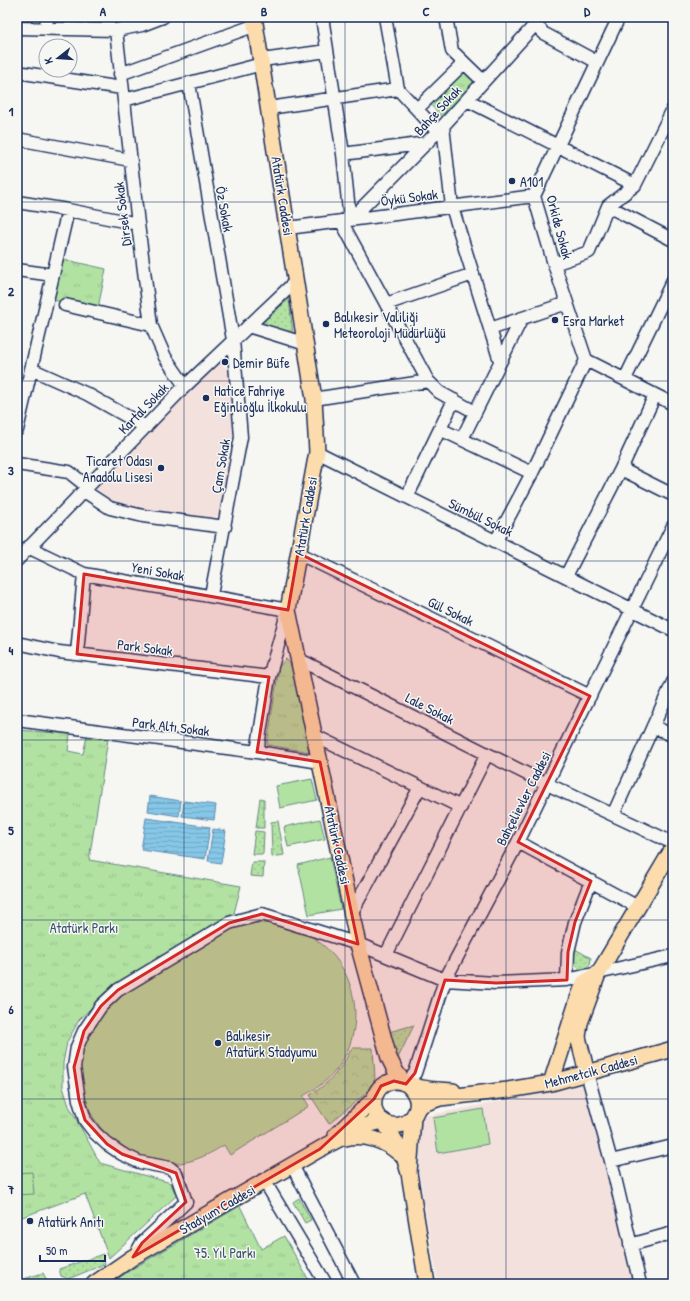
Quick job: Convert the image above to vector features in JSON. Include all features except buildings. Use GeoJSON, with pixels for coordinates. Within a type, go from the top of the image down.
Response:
{"type":"FeatureCollection","features":[{"type":"Feature","properties":{"kind":"main road","name":"Atatürk Caddesi"},"geometry":{"type":"LineString","coordinates":[[255,21],[314,399],[317,452],[288,610],[358,944],[375,1010]]}},
{"type":"Feature","properties":{"kind":"main road"},"geometry":{"type":"LineString","coordinates":[[587,1073],[578,1037],[580,1023],[598,974],[673,848]]}},
{"type":"Feature","properties":{"kind":"main road"},"geometry":{"type":"LineString","coordinates":[[551,1083],[584,983],[598,974]]}},
{"type":"Feature","properties":{"kind":"main road"},"geometry":{"type":"LineString","coordinates":[[375,1010],[389,1058],[396,1072],[406,1084],[413,1089],[417,1096],[409,1173]]}},
{"type":"Feature","properties":{"kind":"main road"},"geometry":{"type":"LineString","coordinates":[[375,1010],[383,1076],[376,1094],[374,1106],[376,1113],[384,1122],[404,1157],[409,1173],[427,1284]]}},
{"type":"Feature","properties":{"kind":"main road","name":"Mehmetcik Caddesi"},"geometry":{"type":"LineString","coordinates":[[508,1090],[551,1083],[673,1049]]}},
{"type":"Feature","properties":{"kind":"main road"},"geometry":{"type":"LineString","coordinates":[[320,1149],[387,1082],[394,1081],[422,1088],[461,1091],[508,1090]]}},
{"type":"Feature","properties":{"kind":"main road"},"geometry":{"type":"LineString","coordinates":[[320,1149],[340,1140],[358,1129],[371,1124],[384,1122],[398,1125],[404,1124],[423,1104],[440,1098],[508,1090]]}},
{"type":"Feature","properties":{"kind":"main road"},"geometry":{"type":"LineString","coordinates":[[340,1140],[351,1137],[371,1138],[388,1144],[404,1157]]}},
{"type":"Feature","properties":{"kind":"main road","name":"Stadyum Caddesi"},"geometry":{"type":"LineString","coordinates":[[94,1284],[134,1257],[320,1149]]}},
{"type":"Feature","properties":{"kind":"street","name":"Dirsek Sokak"},"geometry":{"type":"LineString","coordinates":[[108,17],[112,29],[123,94],[151,325],[165,357],[184,386]]}},
{"type":"Feature","properties":{"kind":"street"},"geometry":{"type":"LineString","coordinates":[[17,28],[47,23],[112,29],[163,17]]}},
{"type":"Feature","properties":{"kind":"street"},"geometry":{"type":"LineString","coordinates":[[322,17],[343,154],[345,221],[386,304],[428,381],[439,392],[475,412]]}},
{"type":"Feature","properties":{"kind":"street"},"geometry":{"type":"LineString","coordinates":[[385,17],[398,89],[416,109],[440,129],[452,207],[500,361]]}},
{"type":"Feature","properties":{"kind":"street"},"geometry":{"type":"LineString","coordinates":[[446,17],[452,51],[482,81]]}},
{"type":"Feature","properties":{"kind":"street","name":"Orkide Sokak"},"geometry":{"type":"LineString","coordinates":[[586,360],[554,264],[534,196],[619,17]]}},
{"type":"Feature","properties":{"kind":"street"},"geometry":{"type":"LineString","coordinates":[[536,20],[543,33],[597,62]]}},
{"type":"Feature","properties":{"kind":"street","name":"Bahçe Sokak"},"geometry":{"type":"LineString","coordinates":[[345,221],[427,143],[467,100],[536,20]]}},
{"type":"Feature","properties":{"kind":"street"},"geometry":{"type":"LineString","coordinates":[[120,74],[255,21]]}},
{"type":"Feature","properties":{"kind":"street"},"geometry":{"type":"LineString","coordinates":[[17,72],[123,94],[189,83],[262,62],[327,50]]}},
{"type":"Feature","properties":{"kind":"street"},"geometry":{"type":"LineString","coordinates":[[416,109],[464,63]]}},
{"type":"Feature","properties":{"kind":"street","name":"Öz Sokak"},"geometry":{"type":"LineString","coordinates":[[189,83],[233,340]]}},
{"type":"Feature","properties":{"kind":"street"},"geometry":{"type":"LineString","coordinates":[[269,108],[398,89]]}},
{"type":"Feature","properties":{"kind":"street"},"geometry":{"type":"LineString","coordinates":[[467,100],[635,185]]}},
{"type":"Feature","properties":{"kind":"street"},"geometry":{"type":"LineString","coordinates":[[554,264],[589,252],[608,206],[635,185],[673,109]]}},
{"type":"Feature","properties":{"kind":"street"},"geometry":{"type":"LineString","coordinates":[[17,139],[130,160]]}},
{"type":"Feature","properties":{"kind":"street"},"geometry":{"type":"LineString","coordinates":[[343,154],[427,143]]}},
{"type":"Feature","properties":{"kind":"street","name":"Öykü Sokak"},"geometry":{"type":"LineString","coordinates":[[288,228],[534,196]]}},
{"type":"Feature","properties":{"kind":"street"},"geometry":{"type":"LineString","coordinates":[[17,202],[68,210],[138,224]]}},
{"type":"Feature","properties":{"kind":"street"},"geometry":{"type":"LineString","coordinates":[[608,206],[673,240]]}},
{"type":"Feature","properties":{"kind":"street"},"geometry":{"type":"LineString","coordinates":[[17,430],[68,210]]}},
{"type":"Feature","properties":{"kind":"street"},"geometry":{"type":"LineString","coordinates":[[17,270],[53,275]]}},
{"type":"Feature","properties":{"kind":"street"},"geometry":{"type":"LineString","coordinates":[[386,304],[473,274]]}},
{"type":"Feature","properties":{"kind":"street"},"geometry":{"type":"LineString","coordinates":[[625,379],[673,280]]}},
{"type":"Feature","properties":{"kind":"street","name":"Kartal Sokak"},"geometry":{"type":"LineString","coordinates":[[17,560],[184,386],[295,282]]}},
{"type":"Feature","properties":{"kind":"street"},"geometry":{"type":"LineString","coordinates":[[490,328],[567,304]]}},
{"type":"Feature","properties":{"kind":"street"},"geometry":{"type":"LineString","coordinates":[[65,305],[151,325]]}},
{"type":"Feature","properties":{"kind":"street"},"geometry":{"type":"LineString","coordinates":[[462,439],[522,318]]}},
{"type":"Feature","properties":{"kind":"street"},"geometry":{"type":"LineString","coordinates":[[248,326],[306,344]]}},
{"type":"Feature","properties":{"kind":"street","name":"Çam Sokak"},"geometry":{"type":"LineString","coordinates":[[211,595],[241,437],[233,340]]}},
{"type":"Feature","properties":{"kind":"street"},"geometry":{"type":"LineString","coordinates":[[496,541],[532,473],[586,360],[673,404]]}},
{"type":"Feature","properties":{"kind":"street"},"geometry":{"type":"LineString","coordinates":[[31,369],[87,394],[146,427]]}},
{"type":"Feature","properties":{"kind":"street"},"geometry":{"type":"LineString","coordinates":[[314,399],[428,381]]}},
{"type":"Feature","properties":{"kind":"street"},"geometry":{"type":"LineString","coordinates":[[566,576],[620,469],[655,395]]}},
{"type":"Feature","properties":{"kind":"street"},"geometry":{"type":"LineString","coordinates":[[407,497],[454,400]]}},
{"type":"Feature","properties":{"kind":"street"},"geometry":{"type":"LineString","coordinates":[[440,429],[532,473]]}},
{"type":"Feature","properties":{"kind":"street","name":"Sümbül Sokak"},"geometry":{"type":"LineString","coordinates":[[317,452],[673,630]]}},
{"type":"Feature","properties":{"kind":"street"},"geometry":{"type":"LineString","coordinates":[[17,464],[69,472],[86,489],[110,508],[143,516],[225,527]]}},
{"type":"Feature","properties":{"kind":"street"},"geometry":{"type":"LineString","coordinates":[[620,469],[673,495]]}},
{"type":"Feature","properties":{"kind":"street","name":"Bahçelievler Caddesi"},"geometry":{"type":"LineString","coordinates":[[406,1084],[415,1072],[445,980],[518,842],[673,526]]}},
{"type":"Feature","properties":{"kind":"street","name":"Yeni Sokak"},"geometry":{"type":"LineString","coordinates":[[28,547],[84,574],[211,595],[288,610]]}},
{"type":"Feature","properties":{"kind":"street","name":"Gül Sokak"},"geometry":{"type":"LineString","coordinates":[[298,553],[590,696]]}},
{"type":"Feature","properties":{"kind":"street"},"geometry":{"type":"LineString","coordinates":[[76,654],[84,574]]}},
{"type":"Feature","properties":{"kind":"street"},"geometry":{"type":"LineString","coordinates":[[257,752],[269,677],[288,610]]}},
{"type":"Feature","properties":{"kind":"street","name":"Park Sokak"},"geometry":{"type":"LineString","coordinates":[[17,643],[76,654],[269,677]]}},
{"type":"Feature","properties":{"kind":"street","name":"Lale Sokak"},"geometry":{"type":"LineString","coordinates":[[298,659],[547,784],[673,843]]}},
{"type":"Feature","properties":{"kind":"street"},"geometry":{"type":"LineString","coordinates":[[613,815],[673,682]]}},
{"type":"Feature","properties":{"kind":"street","name":"Park Altı Sokak"},"geometry":{"type":"LineString","coordinates":[[17,720],[257,752],[320,762]]}},
{"type":"Feature","properties":{"kind":"street"},"geometry":{"type":"LineString","coordinates":[[653,726],[673,736]]}},
{"type":"Feature","properties":{"kind":"street"},"geometry":{"type":"LineString","coordinates":[[315,736],[461,807]]}},
{"type":"Feature","properties":{"kind":"street"},"geometry":{"type":"LineString","coordinates":[[386,955],[487,754]]}},
{"type":"Feature","properties":{"kind":"street"},"geometry":{"type":"LineString","coordinates":[[352,912],[420,787]]}},
{"type":"Feature","properties":{"kind":"street"},"geometry":{"type":"LineString","coordinates":[[518,842],[638,907]]}},
{"type":"Feature","properties":{"kind":"street"},"geometry":{"type":"LineString","coordinates":[[567,980],[568,952],[591,881]]}},
{"type":"Feature","properties":{"kind":"street"},"geometry":{"type":"LineString","coordinates":[[134,1257],[142,1243],[186,1202],[176,1173],[170,1168],[139,1162],[122,1154],[107,1144],[95,1133],[85,1120],[78,1100],[74,1067],[78,1047],[84,1031],[101,1006],[118,990],[229,923],[262,914],[358,944],[445,980],[496,983],[567,980],[673,956]]}},
{"type":"Feature","properties":{"kind":"street"},"geometry":{"type":"LineString","coordinates":[[587,1073],[611,1161],[640,1284]]}},
{"type":"Feature","properties":{"kind":"street"},"geometry":{"type":"LineString","coordinates":[[611,1161],[673,1146]]}},
{"type":"Feature","properties":{"kind":"street"},"geometry":{"type":"LineString","coordinates":[[292,1165],[354,1284]]}},
{"type":"Feature","properties":{"kind":"street"},"geometry":{"type":"LineString","coordinates":[[265,1182],[326,1284]]}},
{"type":"Feature","properties":{"kind":"street"},"geometry":{"type":"LineString","coordinates":[[630,1245],[673,1233]]}},
{"type":"Feature","properties":{"kind":"highlighted area"},"geometry":{"type":"Polygon","coordinates":[[[298,553],[590,696],[518,842],[591,881],[575,922],[568,952],[567,980],[496,983],[445,980],[415,1073],[406,1084],[394,1081],[381,1086],[374,1099],[320,1149],[133,1257],[142,1243],[186,1202],[176,1173],[122,1154],[107,1144],[85,1120],[79,1100],[74,1067],[84,1031],[101,1006],[118,990],[229,923],[262,914],[358,944],[320,762],[257,752],[269,677],[77,654],[84,574],[288,610],[298,553]]]}},
{"type":"Feature","properties":{"kind":"shaded area"},"geometry":{"type":"Polygon","coordinates":[[[218,360],[229,371],[233,435],[221,513],[211,521],[118,506],[94,487],[218,360]]]}},
{"type":"Feature","properties":{"kind":"shaded area"},"geometry":{"type":"Polygon","coordinates":[[[583,1085],[635,1284],[438,1284],[419,1174],[420,1117],[583,1085]]]}},
{"type":"Feature","properties":{"kind":"green space"},"geometry":{"type":"Polygon","coordinates":[[[463,71],[475,83],[441,116],[429,103],[463,71]]]}},
{"type":"Feature","properties":{"kind":"green space"},"geometry":{"type":"Polygon","coordinates":[[[62,259],[106,269],[98,308],[52,300],[62,259]]]}},
{"type":"Feature","properties":{"kind":"green space"},"geometry":{"type":"Polygon","coordinates":[[[289,299],[293,334],[261,323],[289,299]]]}},
{"type":"Feature","properties":{"kind":"green space"},"geometry":{"type":"Polygon","coordinates":[[[286,659],[292,666],[311,752],[267,745],[279,667],[286,659]]]}},
{"type":"Feature","properties":{"kind":"green space","name":"Atatürk Parkı"},"geometry":{"type":"Polygon","coordinates":[[[17,730],[70,734],[68,751],[83,754],[87,736],[108,739],[89,860],[241,886],[233,917],[109,990],[79,1020],[67,1042],[63,1063],[63,1087],[69,1106],[100,1163],[171,1183],[176,1196],[109,1258],[85,1194],[17,1219],[17,730]]]}},
{"type":"Feature","properties":{"kind":"green space"},"geometry":{"type":"Polygon","coordinates":[[[312,779],[317,800],[280,808],[276,786],[312,779]]]}},
{"type":"Feature","properties":{"kind":"green space"},"geometry":{"type":"Polygon","coordinates":[[[260,798],[264,799],[264,828],[256,828],[260,798]]]}},
{"type":"Feature","properties":{"kind":"green space"},"geometry":{"type":"Polygon","coordinates":[[[320,819],[325,839],[288,847],[284,827],[320,819]]]}},
{"type":"Feature","properties":{"kind":"green space"},"geometry":{"type":"Polygon","coordinates":[[[278,821],[284,855],[272,857],[271,822],[278,821]]]}},
{"type":"Feature","properties":{"kind":"green space"},"geometry":{"type":"Polygon","coordinates":[[[255,831],[264,832],[263,854],[252,854],[255,831]]]}},
{"type":"Feature","properties":{"kind":"green space"},"geometry":{"type":"Polygon","coordinates":[[[330,857],[341,909],[309,915],[298,865],[330,857]]]}},
{"type":"Feature","properties":{"kind":"green space"},"geometry":{"type":"Polygon","coordinates":[[[252,862],[264,862],[263,877],[250,876],[252,862]]]}},
{"type":"Feature","properties":{"kind":"green space","name":"Balıkesir Atatürk Stadyumu"},"geometry":{"type":"Polygon","coordinates":[[[256,923],[282,925],[307,933],[332,954],[343,969],[350,985],[354,1002],[355,1020],[352,1037],[346,1054],[329,1078],[317,1088],[303,1096],[309,1106],[230,1155],[224,1145],[211,1153],[188,1162],[172,1164],[140,1157],[120,1145],[103,1130],[90,1111],[82,1090],[80,1068],[84,1045],[94,1022],[100,1013],[124,993],[222,932],[235,927],[256,923]]]}},
{"type":"Feature","properties":{"kind":"green space"},"geometry":{"type":"Polygon","coordinates":[[[575,949],[591,958],[590,965],[586,968],[579,969],[574,963],[575,949]]]}},
{"type":"Feature","properties":{"kind":"green space"},"geometry":{"type":"Polygon","coordinates":[[[414,1025],[398,1058],[397,1059],[389,1032],[414,1025]]]}},
{"type":"Feature","properties":{"kind":"green space"},"geometry":{"type":"Polygon","coordinates":[[[352,1048],[373,1048],[375,1078],[371,1089],[329,1124],[310,1095],[329,1081],[344,1062],[352,1048]]]}},
{"type":"Feature","properties":{"kind":"green space"},"geometry":{"type":"Polygon","coordinates":[[[483,1109],[488,1144],[438,1153],[433,1118],[483,1109]]]}},
{"type":"Feature","properties":{"kind":"green space"},"geometry":{"type":"Polygon","coordinates":[[[32,1172],[34,1194],[17,1195],[17,1173],[32,1172]]]}},
{"type":"Feature","properties":{"kind":"green space"},"geometry":{"type":"Polygon","coordinates":[[[299,1198],[311,1220],[305,1223],[293,1202],[299,1198]]]}},
{"type":"Feature","properties":{"kind":"green space","name":"75. Yıl Parkı"},"geometry":{"type":"Polygon","coordinates":[[[240,1206],[261,1249],[284,1236],[311,1284],[110,1284],[132,1269],[240,1206]]]}},
{"type":"Feature","properties":{"kind":"green space"},"geometry":{"type":"Polygon","coordinates":[[[103,1254],[105,1264],[68,1279],[61,1276],[59,1269],[103,1254]]]}},
{"type":"Feature","properties":{"kind":"green space"},"geometry":{"type":"Polygon","coordinates":[[[43,1273],[47,1281],[46,1284],[17,1284],[17,1281],[43,1273]]]}},
{"type":"Feature","properties":{"kind":"water"},"geometry":{"type":"Polygon","coordinates":[[[150,796],[181,801],[179,816],[148,811],[150,796]]]}},
{"type":"Feature","properties":{"kind":"water"},"geometry":{"type":"Polygon","coordinates":[[[184,801],[216,805],[214,820],[182,816],[184,801]]]}},
{"type":"Feature","properties":{"kind":"water"},"geometry":{"type":"Polygon","coordinates":[[[146,818],[210,827],[205,859],[141,850],[146,818]]]}},
{"type":"Feature","properties":{"kind":"water"},"geometry":{"type":"Polygon","coordinates":[[[213,829],[226,831],[221,863],[208,861],[213,829]]]}},
{"type":"Feature","properties":{"kind":"place","name":"A101"},"geometry":{"type":"Point","coordinates":[512,181]}},
{"type":"Feature","properties":{"kind":"place","name":"Esra Market"},"geometry":{"type":"Point","coordinates":[555,320]}},
{"type":"Feature","properties":{"kind":"place","name":"Balıkesir Valiliği Meteoroloji Müdürlüğü"},"geometry":{"type":"Point","coordinates":[326,324]}},
{"type":"Feature","properties":{"kind":"place","name":"Demir Büfe"},"geometry":{"type":"Point","coordinates":[225,362]}},
{"type":"Feature","properties":{"kind":"place","name":"Hatice Fahriye Eğinlioğlu İlkokulu"},"geometry":{"type":"Point","coordinates":[206,398]}},
{"type":"Feature","properties":{"kind":"place","name":"Ticaret Odası Anadolu Lisesi"},"geometry":{"type":"Point","coordinates":[161,468]}},
{"type":"Feature","properties":{"kind":"place","name":"Balıkesir Atatürk Stadyumu"},"geometry":{"type":"Point","coordinates":[218,1043]}},
{"type":"Feature","properties":{"kind":"place","name":"Atatürk Anıtı"},"geometry":{"type":"Point","coordinates":[30,1221]}}]}
